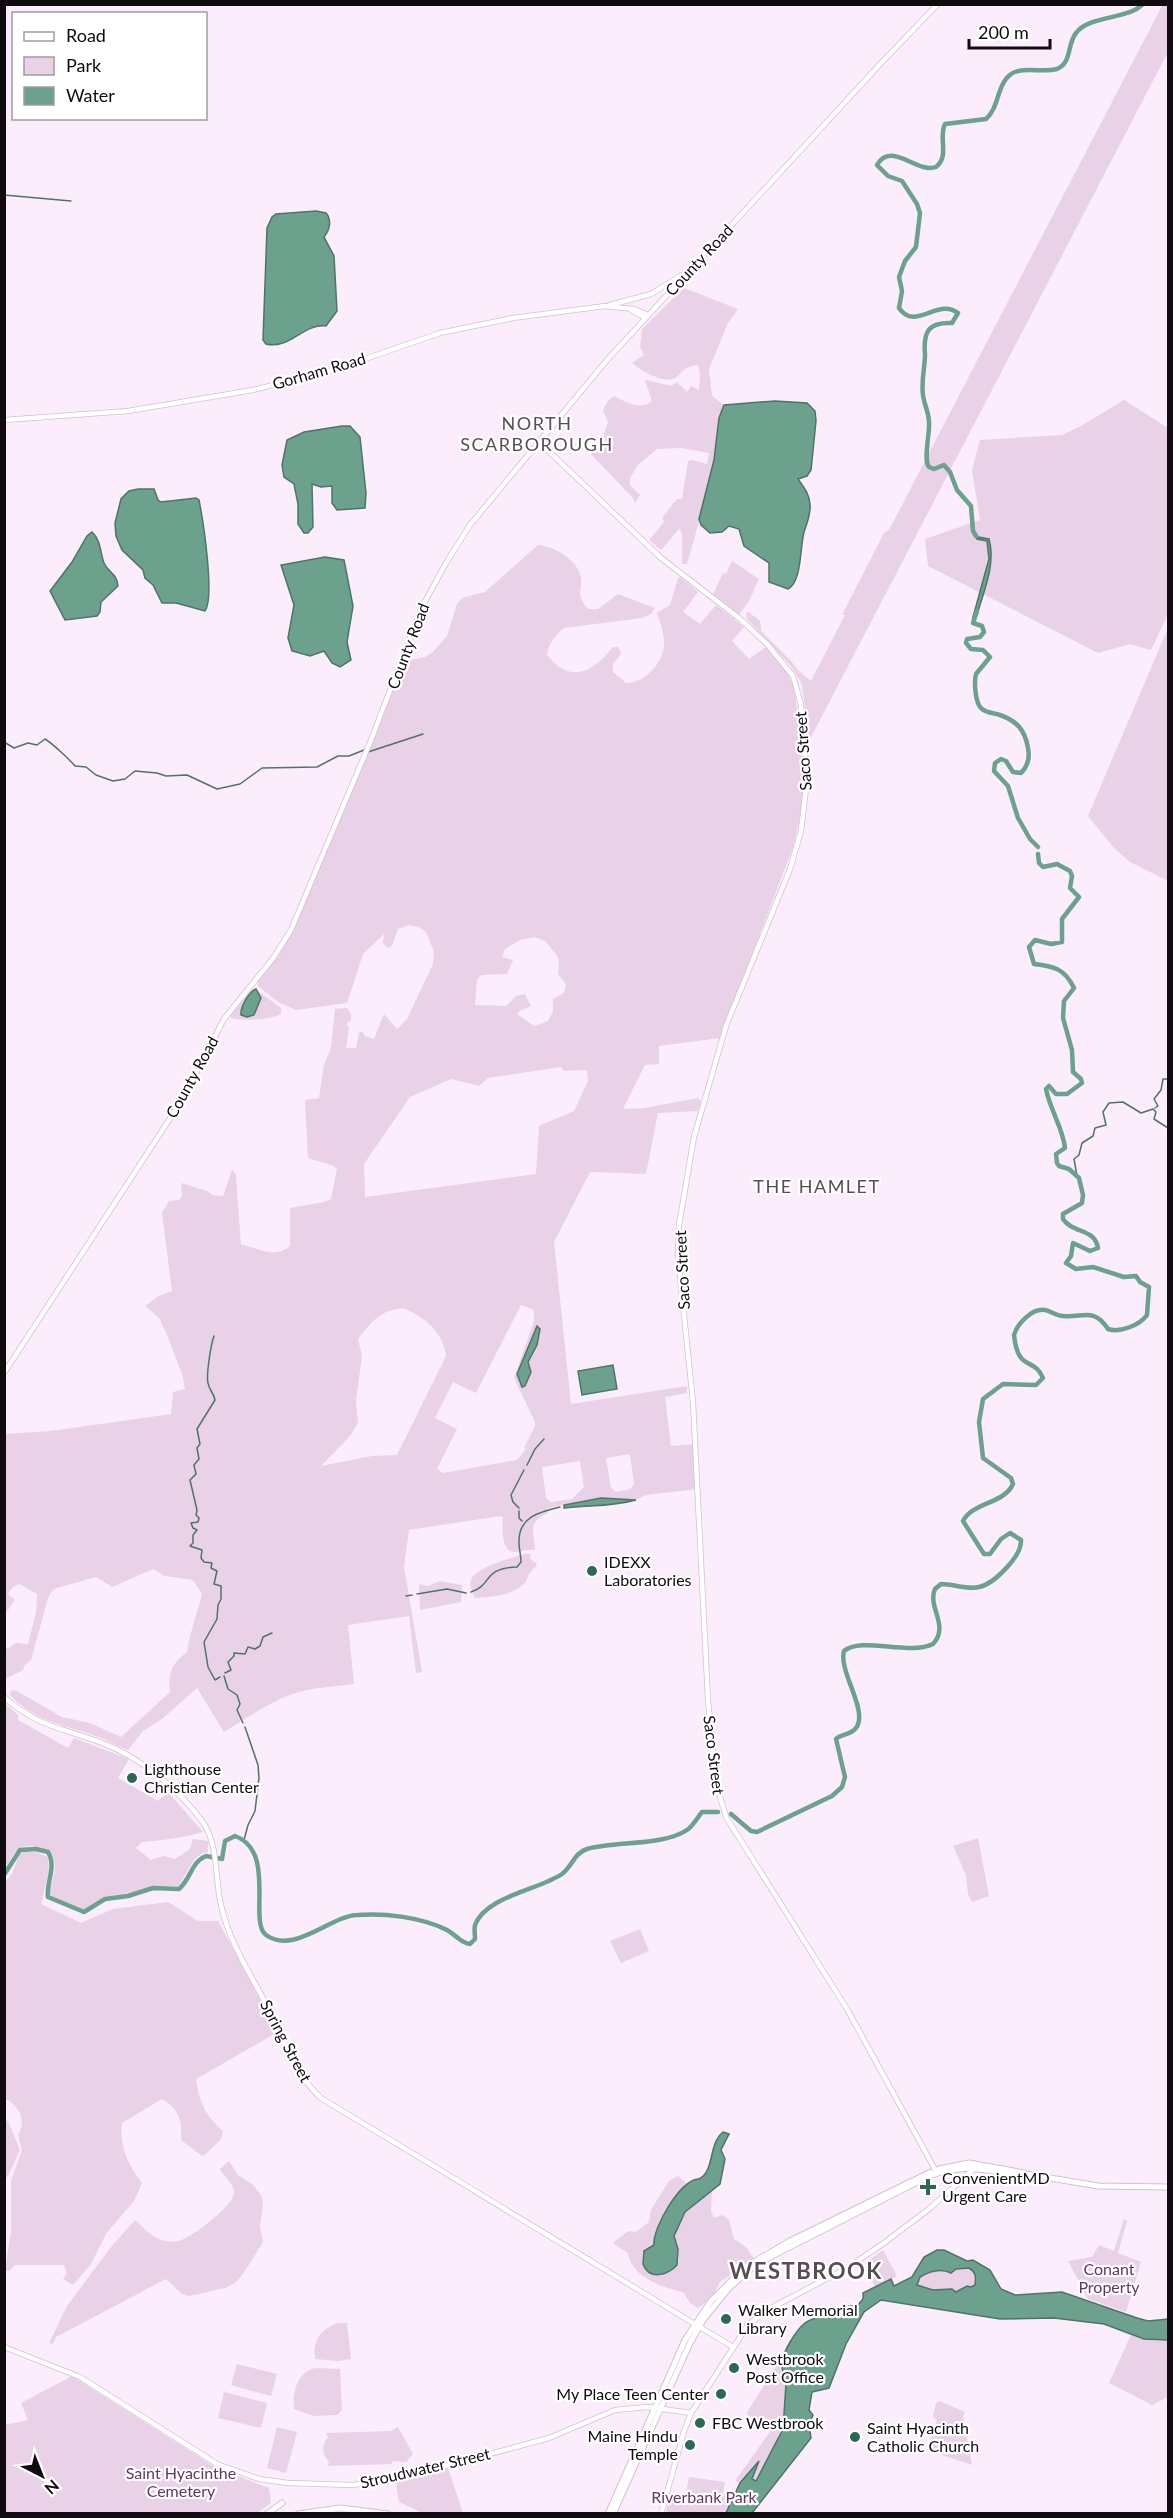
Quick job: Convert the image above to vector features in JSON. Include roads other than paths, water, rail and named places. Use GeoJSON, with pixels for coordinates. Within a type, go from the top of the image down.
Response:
{"type":"FeatureCollection","features":[{"type":"Feature","properties":{"kind":"highway"},"geometry":{"type":"LineString","coordinates":[[608,2514],[697,2325],[729,2288],[761,2262],[953,2165],[975,2166],[1098,2186],[1168,2187]]}},
{"type":"Feature","properties":{"kind":"highway"},"geometry":{"type":"LineString","coordinates":[[975,2166],[1022,2173]]}},
{"type":"Feature","properties":{"kind":"highway"},"geometry":{"type":"LineString","coordinates":[[613,2514],[658,2408]]}},
{"type":"Feature","properties":{"kind":"highway"},"geometry":{"type":"LineString","coordinates":[[269,2512],[282,2503]]}},
{"type":"Feature","properties":{"kind":"highway"},"geometry":{"type":"LineString","coordinates":[[298,2514],[340,2508],[388,2514]]}},
{"type":"Feature","properties":{"kind":"highway"},"geometry":{"type":"LineString","coordinates":[[269,2512],[279,2513]]}},
{"type":"Feature","properties":{"kind":"highway"},"geometry":{"type":"LineString","coordinates":[[324,2514],[363,2514]]}},
{"type":"Feature","properties":{"kind":"main road","name":"County Road"},"geometry":{"type":"LineString","coordinates":[[4,1373],[184,1095],[224,1019],[282,945],[312,883],[428,596],[470,525],[538,441],[646,317],[938,4]]}},
{"type":"Feature","properties":{"kind":"main road"},"geometry":{"type":"LineString","coordinates":[[605,306],[651,294],[691,268]]}},
{"type":"Feature","properties":{"kind":"main road","name":"Gorham Road"},"geometry":{"type":"LineString","coordinates":[[4,420],[128,411],[253,390],[333,370],[450,330],[531,315],[605,306],[630,309],[646,317]]}},
{"type":"Feature","properties":{"kind":"main road","name":"Saco Street"},"geometry":{"type":"LineString","coordinates":[[538,441],[661,558],[739,618],[762,639],[787,666],[797,687],[807,780],[802,824],[790,869],[726,1026],[686,1169],[679,1225],[678,1257],[693,1407],[708,1700],[716,1783],[726,1817],[837,1992],[936,2172]]}},
{"type":"Feature","properties":{"kind":"main road","name":"Spring Street"},"geometry":{"type":"LineString","coordinates":[[4,1697],[21,1711],[42,1723],[104,1743],[151,1770],[202,1822],[209,1833],[220,1905],[230,1934],[299,2071],[317,2094],[407,2151],[733,2347]]}},
{"type":"Feature","properties":{"kind":"main road"},"geometry":{"type":"LineString","coordinates":[[661,2514],[692,2413],[748,2325],[762,2314],[856,2263],[901,2231],[962,2180],[975,2166]]}},
{"type":"Feature","properties":{"kind":"main road"},"geometry":{"type":"LineString","coordinates":[[962,2180],[976,2173],[992,2170]]}},
{"type":"Feature","properties":{"kind":"main road","name":"Stroudwater Street"},"geometry":{"type":"LineString","coordinates":[[4,2347],[80,2377],[216,2464],[259,2479],[290,2483],[352,2486],[401,2478],[549,2438],[610,2411],[658,2408],[692,2413]]}},
{"type":"Feature","properties":{"kind":"water"},"geometry":{"type":"Polygon","coordinates":[[[316,211],[326,213],[330,222],[324,237],[334,256],[337,311],[326,326],[311,328],[282,343],[266,344],[263,340],[267,228],[276,214],[316,211]]]}},
{"type":"Feature","properties":{"kind":"water"},"geometry":{"type":"Polygon","coordinates":[[[775,401],[807,403],[815,411],[816,421],[811,470],[807,476],[798,479],[809,497],[809,515],[798,572],[793,585],[788,589],[769,582],[769,563],[744,546],[739,529],[729,526],[722,532],[710,533],[701,525],[699,519],[714,460],[719,418],[724,405],[775,401]]]}},
{"type":"Feature","properties":{"kind":"water"},"geometry":{"type":"Polygon","coordinates":[[[350,426],[360,437],[366,493],[365,508],[337,510],[332,503],[332,486],[321,487],[312,484],[313,527],[308,533],[304,533],[298,524],[298,504],[294,484],[284,477],[282,465],[287,440],[304,432],[350,426]]]}},
{"type":"Feature","properties":{"kind":"water"},"geometry":{"type":"Polygon","coordinates":[[[154,489],[161,502],[196,498],[199,500],[209,575],[208,603],[205,611],[176,603],[162,603],[153,585],[145,578],[143,570],[122,550],[116,536],[115,523],[121,499],[129,491],[154,489]]]}},
{"type":"Feature","properties":{"kind":"water"},"geometry":{"type":"Polygon","coordinates":[[[92,532],[99,542],[104,563],[116,578],[118,586],[101,602],[97,616],[65,620],[50,591],[92,532]]]}},
{"type":"Feature","properties":{"kind":"water"},"geometry":{"type":"Polygon","coordinates":[[[975,532],[978,537],[989,539],[991,558],[983,596],[977,615],[973,617],[989,559],[987,541],[977,539],[973,533],[975,532]]]}},
{"type":"Feature","properties":{"kind":"water"},"geometry":{"type":"Polygon","coordinates":[[[325,557],[344,560],[353,606],[347,642],[351,660],[340,667],[332,663],[324,651],[310,656],[292,651],[288,638],[294,605],[281,565],[325,557]]]}},
{"type":"Feature","properties":{"kind":"water"},"geometry":{"type":"Polygon","coordinates":[[[256,989],[261,998],[254,1015],[247,1017],[241,1015],[246,1000],[256,989]]]}},
{"type":"Feature","properties":{"kind":"water"},"geometry":{"type":"Polygon","coordinates":[[[537,1326],[540,1329],[537,1345],[528,1362],[531,1372],[525,1386],[522,1387],[517,1374],[537,1326]]]}},
{"type":"Feature","properties":{"kind":"water"},"geometry":{"type":"Polygon","coordinates":[[[613,1365],[617,1389],[582,1395],[578,1371],[613,1365]]]}},
{"type":"Feature","properties":{"kind":"water"},"geometry":{"type":"Polygon","coordinates":[[[601,1498],[636,1500],[609,1505],[564,1508],[564,1505],[601,1498]]]}},
{"type":"Feature","properties":{"kind":"water"},"geometry":{"type":"Polygon","coordinates":[[[723,2132],[729,2134],[721,2150],[725,2159],[720,2184],[685,2212],[674,2236],[678,2249],[677,2265],[664,2274],[650,2273],[643,2264],[644,2251],[654,2245],[658,2228],[676,2195],[692,2181],[704,2175],[710,2164],[715,2143],[723,2132]]]}},
{"type":"Feature","properties":{"kind":"water"},"geometry":{"type":"Polygon","coordinates":[[[937,2250],[944,2250],[967,2261],[973,2260],[990,2270],[1001,2289],[1015,2295],[1062,2292],[1148,2321],[1168,2319],[1168,2340],[1144,2339],[1104,2324],[1054,2318],[1000,2319],[881,2300],[864,2312],[846,2344],[829,2388],[812,2392],[809,2410],[813,2415],[809,2424],[811,2438],[752,2513],[726,2513],[740,2483],[759,2461],[752,2479],[756,2481],[783,2429],[786,2384],[781,2363],[797,2331],[812,2319],[845,2311],[849,2306],[857,2306],[863,2299],[863,2293],[891,2279],[894,2286],[912,2277],[924,2257],[937,2250]],[[969,2268],[956,2269],[951,2273],[939,2270],[932,2272],[920,2277],[917,2285],[933,2290],[952,2289],[956,2292],[967,2286],[975,2285],[975,2275],[969,2268]]]}},
{"type":"Feature","properties":{"kind":"waterway"},"geometry":{"type":"LineString","coordinates":[[976,536],[973,531],[971,506],[957,490],[950,472],[944,465],[934,469],[927,464],[929,422],[923,390],[925,339],[933,326],[952,323],[958,313],[950,309],[943,309],[912,317],[899,308],[902,291],[899,277],[905,261],[916,247],[920,213],[902,181],[888,176],[877,165],[883,158],[897,156],[921,166],[936,167],[942,158],[945,124],[986,119],[993,109],[1006,78],[1011,74],[1021,70],[1057,69],[1065,62],[1073,37],[1082,27],[1128,13],[1143,4]]}},
{"type":"Feature","properties":{"kind":"waterway"},"geometry":{"type":"LineString","coordinates":[[4,195],[71,201]]}},
{"type":"Feature","properties":{"kind":"waterway"},"geometry":{"type":"LineString","coordinates":[[977,611],[973,623],[982,626],[984,632],[980,637],[967,639],[966,643],[971,649],[983,650],[990,657],[976,674],[976,698],[984,710],[1016,723],[1025,736],[1029,752],[1027,765],[1021,773],[1013,772],[1006,761],[1001,759],[995,763],[994,771],[1008,786],[1018,818],[1030,839],[1038,847]]}},
{"type":"Feature","properties":{"kind":"waterway"},"geometry":{"type":"LineString","coordinates":[[368,752],[423,734]]}},
{"type":"Feature","properties":{"kind":"waterway"},"geometry":{"type":"LineString","coordinates":[[4,742],[14,748],[28,743],[37,745],[45,739],[75,766],[86,767],[96,775],[113,781],[125,779],[135,771],[166,776],[187,775],[217,789],[240,784],[262,768],[317,767],[338,756],[349,756],[364,750]]}},
{"type":"Feature","properties":{"kind":"waterway"},"geometry":{"type":"LineString","coordinates":[[731,1814],[751,1831],[757,1832],[832,1796],[842,1787],[845,1777],[836,1739],[854,1730],[859,1721],[859,1712],[845,1669],[844,1651],[862,1645],[911,1648],[933,1644],[938,1637],[939,1630],[933,1596],[935,1589],[941,1584],[970,1588],[985,1585],[999,1575],[1017,1554],[1021,1540],[1010,1533],[1001,1539],[990,1554],[984,1554],[963,1521],[974,1510],[1003,1496],[1013,1484],[1011,1478],[983,1458],[979,1422],[983,1399],[1003,1384],[1036,1385],[1043,1378],[1035,1367],[1019,1355],[1014,1335],[1022,1322],[1030,1314],[1045,1310],[1060,1316],[1093,1316],[1103,1322],[1108,1329],[1118,1330],[1135,1325],[1147,1315],[1149,1287],[1140,1282],[1136,1276],[1124,1277],[1093,1267],[1076,1269],[1066,1263],[1071,1256],[1073,1243],[1090,1251],[1098,1248],[1093,1237],[1072,1227],[1063,1219],[1063,1214],[1082,1203],[1083,1195],[1079,1178],[1069,1169],[1057,1163],[1056,1154],[1065,1148],[1046,1089],[1049,1086],[1056,1094],[1067,1094],[1082,1083],[1073,1072],[1072,1050],[1063,1018],[1064,1001],[1074,988],[1063,973],[1047,966],[1034,964],[1029,947],[1035,940],[1051,944],[1062,942],[1062,919],[1079,897],[1070,888],[1072,876],[1070,871],[1057,864],[1043,867],[1039,863],[1038,854]]}},
{"type":"Feature","properties":{"kind":"waterway"},"geometry":{"type":"LineString","coordinates":[[1155,1108],[1158,1106],[1154,1099],[1161,1090],[1163,1079],[1168,1079]]}},
{"type":"Feature","properties":{"kind":"waterway"},"geometry":{"type":"LineString","coordinates":[[1077,1176],[1074,1159],[1079,1155],[1082,1143],[1093,1136],[1095,1128],[1106,1125],[1103,1112],[1109,1103],[1123,1102],[1141,1113],[1153,1109],[1156,1112],[1154,1119],[1168,1128]]}},
{"type":"Feature","properties":{"kind":"waterway"},"geometry":{"type":"LineString","coordinates":[[214,1336],[208,1379],[215,1400],[197,1429],[200,1444],[197,1448],[199,1459],[194,1465],[196,1474],[190,1480],[197,1510],[196,1515],[199,1518],[198,1522],[191,1523],[197,1530],[190,1546],[202,1550],[201,1558],[204,1562],[212,1563],[211,1568],[217,1571],[214,1584],[221,1586],[217,1619],[204,1642],[208,1667],[215,1680],[220,1677]]}},
{"type":"Feature","properties":{"kind":"waterway"},"geometry":{"type":"LineString","coordinates":[[527,1465],[535,1449],[544,1439]]}},
{"type":"Feature","properties":{"kind":"waterway"},"geometry":{"type":"LineString","coordinates":[[519,1508],[513,1502],[511,1495],[524,1470]]}},
{"type":"Feature","properties":{"kind":"waterway"},"geometry":{"type":"LineString","coordinates":[[471,1592],[483,1585],[498,1570],[517,1567],[521,1562],[519,1545],[522,1527],[531,1517],[560,1507]]}},
{"type":"Feature","properties":{"kind":"waterway"},"geometry":{"type":"LineString","coordinates":[[519,1511],[519,1518],[522,1521]]}},
{"type":"Feature","properties":{"kind":"waterway"},"geometry":{"type":"LineString","coordinates":[[417,1594],[447,1589],[466,1593]]}},
{"type":"Feature","properties":{"kind":"waterway"},"geometry":{"type":"LineString","coordinates":[[406,1596],[412,1595]]}},
{"type":"Feature","properties":{"kind":"waterway"},"geometry":{"type":"LineString","coordinates":[[225,1673],[231,1670],[228,1662],[234,1653],[245,1654],[248,1647],[255,1649],[260,1646],[263,1637],[272,1633]]}},
{"type":"Feature","properties":{"kind":"waterway"},"geometry":{"type":"LineString","coordinates":[[224,1676],[228,1689],[237,1695],[240,1704],[237,1710],[243,1723]]}},
{"type":"Feature","properties":{"kind":"waterway"},"geometry":{"type":"LineString","coordinates":[[244,1840],[255,1811],[259,1778],[258,1765],[245,1727]]}},
{"type":"Feature","properties":{"kind":"waterway"},"geometry":{"type":"LineString","coordinates":[[4,1875],[20,1850],[36,1849],[48,1852],[52,1863],[48,1897],[84,1912],[105,1899],[128,1896],[153,1888],[179,1889],[201,1859],[206,1856],[222,1859],[225,1841],[235,1836],[248,1844],[255,1856],[259,1870],[259,1916],[261,1928],[266,1935],[277,1940],[300,1938],[346,1917],[379,1915],[426,1922],[447,1930],[470,1944],[475,1939],[475,1925],[490,1907],[562,1874],[583,1851],[665,1839],[687,1830],[702,1812],[718,1812]]}},
{"type":"Feature","properties":{"kind":"place","name":"IDEXX Laboratories"},"geometry":{"type":"Point","coordinates":[592,1571]}},
{"type":"Feature","properties":{"kind":"place","name":"Lighthouse Christian Center"},"geometry":{"type":"Point","coordinates":[132,1778]}},
{"type":"Feature","properties":{"kind":"place","name":"ConvenientMD Urgent Care"},"geometry":{"type":"Point","coordinates":[928,2187]}},
{"type":"Feature","properties":{"kind":"place","name":"Walker Memorial Library"},"geometry":{"type":"Point","coordinates":[726,2319]}},
{"type":"Feature","properties":{"kind":"place","name":"Westbrook Post Office"},"geometry":{"type":"Point","coordinates":[734,2368]}},
{"type":"Feature","properties":{"kind":"place","name":"My Place Teen Center"},"geometry":{"type":"Point","coordinates":[721,2394]}},
{"type":"Feature","properties":{"kind":"place","name":"FBC Westbrook"},"geometry":{"type":"Point","coordinates":[700,2423]}},
{"type":"Feature","properties":{"kind":"place","name":"Saint Hyacinth Catholic Church"},"geometry":{"type":"Point","coordinates":[855,2437]}},
{"type":"Feature","properties":{"kind":"place","name":"Maine Hindu Temple"},"geometry":{"type":"Point","coordinates":[690,2445]}},
{"type":"Feature","properties":{"kind":"district","name":"NORTH SCARBOROUGH"},"geometry":{"type":"Point","coordinates":[537,434]}},
{"type":"Feature","properties":{"kind":"district","name":"THE HAMLET"},"geometry":{"type":"Point","coordinates":[817,1187]}},
{"type":"Feature","properties":{"kind":"district","name":"WESTBROOK"},"geometry":{"type":"Point","coordinates":[806,2271]}},
{"type":"Feature","properties":{"kind":"park label","name":"Conant Property"},"geometry":{"type":"Point","coordinates":[1109,2278]}},
{"type":"Feature","properties":{"kind":"park label","name":"Saint Hyacinthe Cemetery"},"geometry":{"type":"Point","coordinates":[181,2482]}},
{"type":"Feature","properties":{"kind":"park label","name":"Riverbank Park"},"geometry":{"type":"Point","coordinates":[704,2497]}}]}
